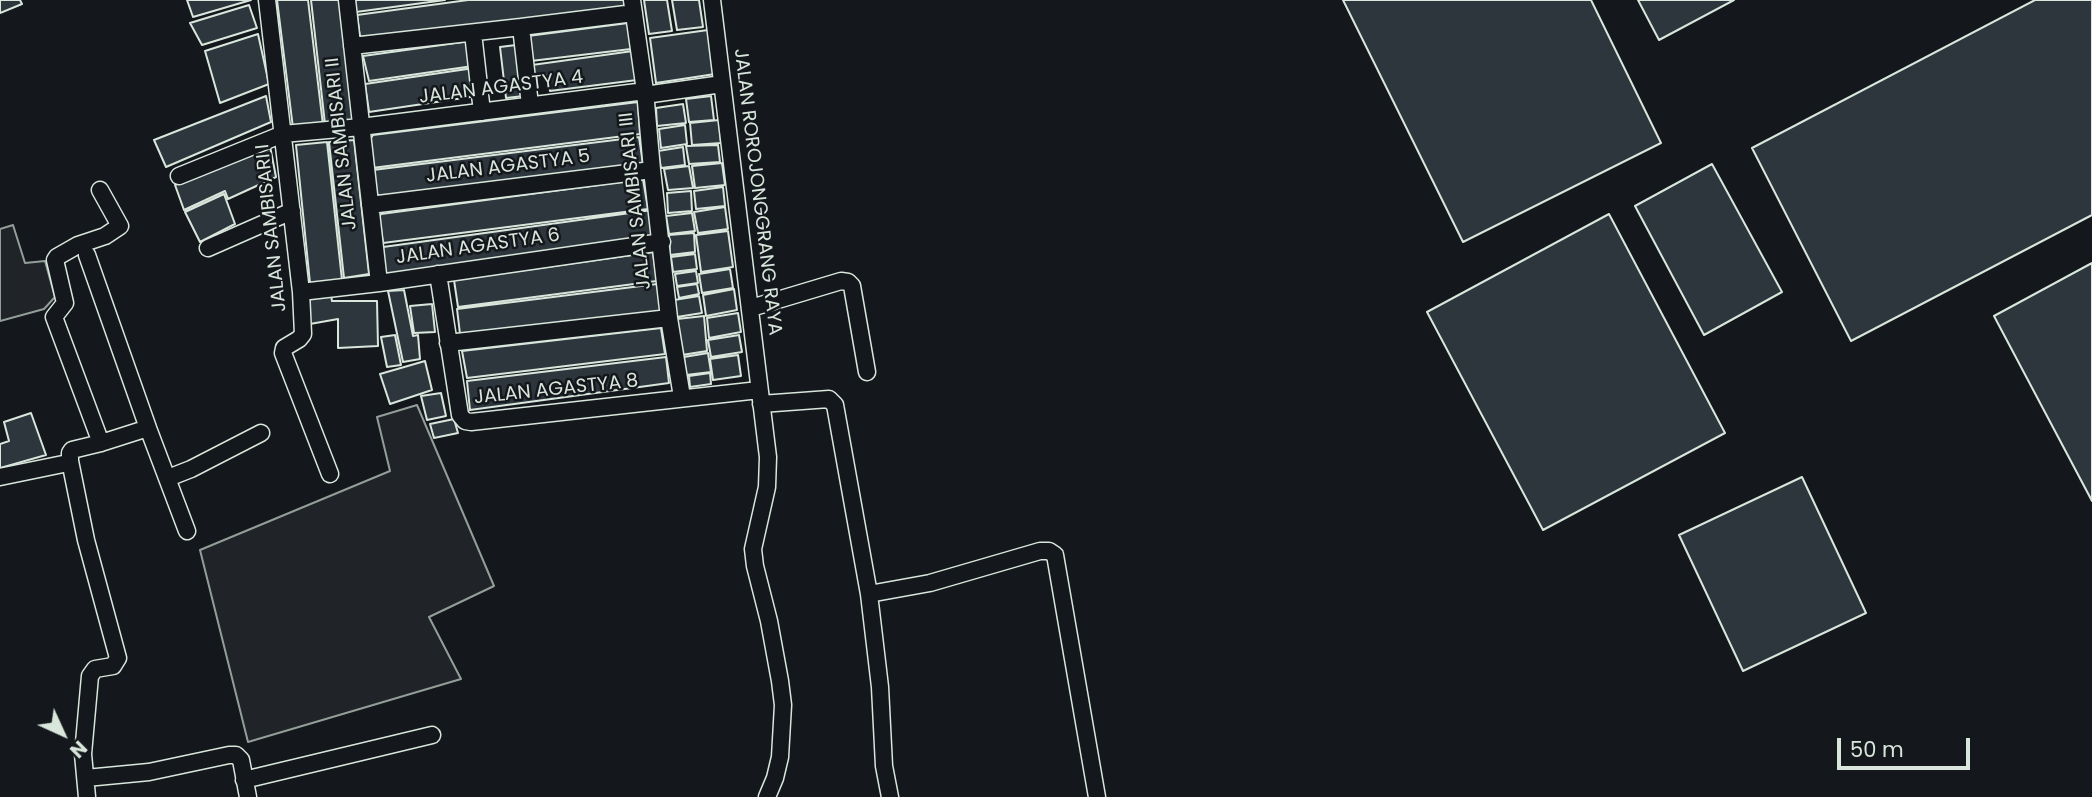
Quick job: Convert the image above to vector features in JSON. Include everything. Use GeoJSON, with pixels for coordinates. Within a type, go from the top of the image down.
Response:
{"type":"FeatureCollection","features":[{"type":"Feature","properties":{"kind":"street","name":"JALAN SAMBISARI I"},"geometry":{"type":"LineString","coordinates":[[267,0],[284,134],[303,334],[288,344],[283,353],[330,474]]}},
{"type":"Feature","properties":{"kind":"street","name":"JALAN SAMBISARI II"},"geometry":{"type":"LineString","coordinates":[[347,0],[379,283]]}},
{"type":"Feature","properties":{"kind":"street","name":"JALAN ROROJONGGRANG RAYA"},"geometry":{"type":"LineString","coordinates":[[712,0],[769,475],[753,549],[769,621],[783,705],[780,757],[767,797]]}},
{"type":"Feature","properties":{"kind":"street"},"geometry":{"type":"LineString","coordinates":[[352,46],[521,27],[633,6]]}},
{"type":"Feature","properties":{"kind":"street","name":"JALAN SAMBISARI III"},"geometry":{"type":"LineString","coordinates":[[633,6],[669,318],[682,397]]}},
{"type":"Feature","properties":{"kind":"street"},"geometry":{"type":"LineString","coordinates":[[521,27],[530,105]]}},
{"type":"Feature","properties":{"kind":"street"},"geometry":{"type":"LineString","coordinates":[[473,33],[482,112]]}},
{"type":"Feature","properties":{"kind":"street","name":"JALAN AGASTYA 4"},"geometry":{"type":"LineString","coordinates":[[179,176],[284,134],[723,84]]}},
{"type":"Feature","properties":{"kind":"street","name":"JALAN AGASTYA 5"},"geometry":{"type":"LineString","coordinates":[[370,205],[652,170]]}},
{"type":"Feature","properties":{"kind":"street"},"geometry":{"type":"LineString","coordinates":[[100,190],[120,226],[105,236],[78,245],[57,257],[55,260],[65,303],[54,317],[101,443]]}},
{"type":"Feature","properties":{"kind":"street"},"geometry":{"type":"LineString","coordinates":[[208,248],[292,211]]}},
{"type":"Feature","properties":{"kind":"street","name":"JALAN AGASTYA 6"},"geometry":{"type":"LineString","coordinates":[[301,292],[662,243]]}},
{"type":"Feature","properties":{"kind":"street"},"geometry":{"type":"LineString","coordinates":[[87,255],[187,531]]}},
{"type":"Feature","properties":{"kind":"street","name":"JALAN AGASTYA 8"},"geometry":{"type":"LineString","coordinates":[[438,274],[460,415],[465,421],[682,397],[829,398],[835,405],[869,594]]}},
{"type":"Feature","properties":{"kind":"street"},"geometry":{"type":"LineString","coordinates":[[751,308],[841,281],[848,282],[852,286],[867,372]]}},
{"type":"Feature","properties":{"kind":"street"},"geometry":{"type":"LineString","coordinates":[[448,343],[669,318]]}},
{"type":"Feature","properties":{"kind":"street"},"geometry":{"type":"LineString","coordinates":[[87,797],[83,754],[90,676],[95,669],[113,666],[118,658],[86,540],[70,453],[72,450],[148,428]]}},
{"type":"Feature","properties":{"kind":"street"},"geometry":{"type":"LineString","coordinates":[[168,478],[261,433]]}},
{"type":"Feature","properties":{"kind":"street"},"geometry":{"type":"LineString","coordinates":[[0,477],[71,461]]}},
{"type":"Feature","properties":{"kind":"street"},"geometry":{"type":"LineString","coordinates":[[890,797],[884,766],[880,687],[869,594],[930,583],[1040,551],[1049,551],[1055,555],[1097,797]]}},
{"type":"Feature","properties":{"kind":"street"},"geometry":{"type":"LineString","coordinates":[[244,780],[432,735]]}},
{"type":"Feature","properties":{"kind":"street"},"geometry":{"type":"LineString","coordinates":[[86,778],[149,772],[236,755],[241,760],[248,797]]}},
{"type":"Feature","properties":{"kind":"shaded area"},"geometry":{"type":"Polygon","coordinates":[[[13,225],[25,263],[45,261],[55,297],[44,309],[0,321],[0,229],[13,225]]]}},
{"type":"Feature","properties":{"kind":"shaded area"},"geometry":{"type":"Polygon","coordinates":[[[417,405],[494,586],[429,617],[461,679],[248,742],[200,550],[390,471],[377,417],[417,405]]]}},
{"type":"Feature","properties":{"kind":"building"},"geometry":{"type":"Polygon","coordinates":[[[0,0],[20,0],[22,4],[0,13],[0,0]]]}},
{"type":"Feature","properties":{"kind":"building"},"geometry":{"type":"Polygon","coordinates":[[[187,0],[251,0],[193,17],[187,0]]]}},
{"type":"Feature","properties":{"kind":"building"},"geometry":{"type":"Polygon","coordinates":[[[277,0],[308,0],[323,125],[293,128],[277,0]]]}},
{"type":"Feature","properties":{"kind":"building"},"geometry":{"type":"Polygon","coordinates":[[[311,0],[339,0],[354,121],[325,124],[311,0]]]}},
{"type":"Feature","properties":{"kind":"building"},"geometry":{"type":"Polygon","coordinates":[[[355,0],[445,0],[356,12],[355,0]]]}},
{"type":"Feature","properties":{"kind":"building"},"geometry":{"type":"Polygon","coordinates":[[[468,0],[626,0],[625,9],[360,37],[357,15],[468,0]]]}},
{"type":"Feature","properties":{"kind":"building"},"geometry":{"type":"Polygon","coordinates":[[[644,0],[667,0],[672,31],[649,34],[644,0]]]}},
{"type":"Feature","properties":{"kind":"building"},"geometry":{"type":"Polygon","coordinates":[[[672,0],[699,0],[703,27],[677,30],[672,0]]]}},
{"type":"Feature","properties":{"kind":"building"},"geometry":{"type":"Polygon","coordinates":[[[1343,0],[1591,0],[1661,143],[1463,242],[1343,0]]]}},
{"type":"Feature","properties":{"kind":"building"},"geometry":{"type":"Polygon","coordinates":[[[1638,0],[1734,0],[1659,40],[1638,0]]]}},
{"type":"Feature","properties":{"kind":"building"},"geometry":{"type":"Polygon","coordinates":[[[2035,0],[2092,0],[2092,215],[1851,341],[1752,148],[2035,0]]]}},
{"type":"Feature","properties":{"kind":"building"},"geometry":{"type":"Polygon","coordinates":[[[249,5],[257,28],[202,45],[190,23],[249,5]]]}},
{"type":"Feature","properties":{"kind":"building"},"geometry":{"type":"Polygon","coordinates":[[[628,23],[631,49],[531,61],[528,36],[628,23]]]}},
{"type":"Feature","properties":{"kind":"building"},"geometry":{"type":"Polygon","coordinates":[[[708,30],[715,74],[656,83],[650,38],[708,30]]]}},
{"type":"Feature","properties":{"kind":"building"},"geometry":{"type":"Polygon","coordinates":[[[258,34],[269,84],[220,103],[205,51],[258,34]]]}},
{"type":"Feature","properties":{"kind":"building"},"geometry":{"type":"Polygon","coordinates":[[[470,41],[473,66],[369,81],[363,56],[470,41]]]}},
{"type":"Feature","properties":{"kind":"building"},"geometry":{"type":"Polygon","coordinates":[[[516,45],[524,96],[506,98],[500,47],[516,45]]]}},
{"type":"Feature","properties":{"kind":"building"},"geometry":{"type":"Polygon","coordinates":[[[633,51],[637,80],[550,91],[547,75],[533,76],[532,65],[633,51]]]}},
{"type":"Feature","properties":{"kind":"building"},"geometry":{"type":"Polygon","coordinates":[[[474,68],[477,96],[369,112],[365,84],[474,68]]]}},
{"type":"Feature","properties":{"kind":"building"},"geometry":{"type":"Polygon","coordinates":[[[266,96],[271,122],[166,167],[154,140],[266,96]]]}},
{"type":"Feature","properties":{"kind":"building"},"geometry":{"type":"Polygon","coordinates":[[[711,96],[714,120],[689,122],[686,99],[711,96]]]}},
{"type":"Feature","properties":{"kind":"building"},"geometry":{"type":"Polygon","coordinates":[[[638,102],[640,134],[372,168],[369,141],[373,135],[638,102]]]}},
{"type":"Feature","properties":{"kind":"building"},"geometry":{"type":"Polygon","coordinates":[[[683,104],[686,123],[657,126],[656,108],[683,104]]]}},
{"type":"Feature","properties":{"kind":"building"},"geometry":{"type":"Polygon","coordinates":[[[719,120],[721,143],[692,145],[690,123],[719,120]]]}},
{"type":"Feature","properties":{"kind":"building"},"geometry":{"type":"Polygon","coordinates":[[[685,125],[687,144],[661,148],[659,129],[685,125]]]}},
{"type":"Feature","properties":{"kind":"building"},"geometry":{"type":"Polygon","coordinates":[[[639,137],[643,164],[377,195],[373,170],[639,137]]]}},
{"type":"Feature","properties":{"kind":"building"},"geometry":{"type":"Polygon","coordinates":[[[354,140],[369,274],[344,278],[329,142],[354,140]]]}},
{"type":"Feature","properties":{"kind":"building"},"geometry":{"type":"Polygon","coordinates":[[[327,142],[342,280],[310,283],[296,145],[327,142]]]}},
{"type":"Feature","properties":{"kind":"building"},"geometry":{"type":"Polygon","coordinates":[[[718,145],[720,162],[689,164],[686,146],[718,145]]]}},
{"type":"Feature","properties":{"kind":"building"},"geometry":{"type":"Polygon","coordinates":[[[270,146],[276,177],[228,199],[225,191],[184,210],[175,185],[270,146]]]}},
{"type":"Feature","properties":{"kind":"building"},"geometry":{"type":"Polygon","coordinates":[[[683,147],[685,165],[661,168],[658,151],[683,147]]]}},
{"type":"Feature","properties":{"kind":"building"},"geometry":{"type":"Polygon","coordinates":[[[722,163],[725,185],[695,188],[692,166],[722,163]]]}},
{"type":"Feature","properties":{"kind":"building"},"geometry":{"type":"Polygon","coordinates":[[[1712,164],[1782,292],[1704,335],[1635,206],[1712,164]]]}},
{"type":"Feature","properties":{"kind":"building"},"geometry":{"type":"Polygon","coordinates":[[[689,166],[693,188],[668,190],[664,169],[689,166]]]}},
{"type":"Feature","properties":{"kind":"building"},"geometry":{"type":"Polygon","coordinates":[[[643,179],[648,209],[383,243],[379,217],[381,214],[643,179]]]}},
{"type":"Feature","properties":{"kind":"building"},"geometry":{"type":"Polygon","coordinates":[[[723,187],[725,206],[696,209],[694,191],[723,187]]]}},
{"type":"Feature","properties":{"kind":"building"},"geometry":{"type":"Polygon","coordinates":[[[691,191],[692,211],[668,213],[667,193],[691,191]]]}},
{"type":"Feature","properties":{"kind":"building"},"geometry":{"type":"Polygon","coordinates":[[[224,194],[235,224],[200,242],[185,212],[224,194]]]}},
{"type":"Feature","properties":{"kind":"building"},"geometry":{"type":"Polygon","coordinates":[[[725,207],[728,229],[698,233],[694,212],[725,207]]]}},
{"type":"Feature","properties":{"kind":"building"},"geometry":{"type":"Polygon","coordinates":[[[652,210],[655,233],[651,238],[390,276],[385,274],[383,247],[652,210]]]}},
{"type":"Feature","properties":{"kind":"building"},"geometry":{"type":"Polygon","coordinates":[[[692,213],[695,231],[669,234],[666,216],[692,213]]]}},
{"type":"Feature","properties":{"kind":"building"},"geometry":{"type":"Polygon","coordinates":[[[1609,214],[1725,433],[1543,530],[1427,312],[1609,214]]]}},
{"type":"Feature","properties":{"kind":"building"},"geometry":{"type":"Polygon","coordinates":[[[728,231],[733,267],[701,272],[696,235],[728,231]]]}},
{"type":"Feature","properties":{"kind":"building"},"geometry":{"type":"Polygon","coordinates":[[[694,233],[695,252],[670,255],[669,235],[694,233]]]}},
{"type":"Feature","properties":{"kind":"building"},"geometry":{"type":"Polygon","coordinates":[[[653,252],[657,281],[458,307],[454,280],[653,252]]]}},
{"type":"Feature","properties":{"kind":"building"},"geometry":{"type":"Polygon","coordinates":[[[695,254],[697,269],[673,272],[671,257],[695,254]]]}},
{"type":"Feature","properties":{"kind":"building"},"geometry":{"type":"Polygon","coordinates":[[[2092,263],[2092,501],[1994,316],[2092,263]]]}},
{"type":"Feature","properties":{"kind":"building"},"geometry":{"type":"Polygon","coordinates":[[[730,269],[733,288],[702,293],[699,274],[730,269]]]}},
{"type":"Feature","properties":{"kind":"building"},"geometry":{"type":"Polygon","coordinates":[[[696,271],[698,283],[677,286],[675,274],[696,271]]]}},
{"type":"Feature","properties":{"kind":"building"},"geometry":{"type":"Polygon","coordinates":[[[657,284],[662,311],[460,334],[457,309],[657,284]]]}},
{"type":"Feature","properties":{"kind":"building"},"geometry":{"type":"Polygon","coordinates":[[[697,284],[699,294],[679,298],[677,287],[697,284]]]}},
{"type":"Feature","properties":{"kind":"building"},"geometry":{"type":"Polygon","coordinates":[[[734,289],[737,310],[706,316],[703,295],[734,289]]]}},
{"type":"Feature","properties":{"kind":"building"},"geometry":{"type":"Polygon","coordinates":[[[404,290],[413,336],[418,335],[420,359],[403,362],[388,291],[404,290]]]}},
{"type":"Feature","properties":{"kind":"building"},"geometry":{"type":"Polygon","coordinates":[[[331,295],[332,301],[377,301],[378,346],[338,348],[338,319],[310,324],[307,299],[331,295]]]}},
{"type":"Feature","properties":{"kind":"building"},"geometry":{"type":"Polygon","coordinates":[[[699,296],[702,313],[677,317],[674,300],[699,296]]]}},
{"type":"Feature","properties":{"kind":"building"},"geometry":{"type":"Polygon","coordinates":[[[432,304],[435,332],[414,333],[410,306],[432,304]]]}},
{"type":"Feature","properties":{"kind":"building"},"geometry":{"type":"Polygon","coordinates":[[[738,313],[741,332],[709,338],[707,318],[738,313]]]}},
{"type":"Feature","properties":{"kind":"building"},"geometry":{"type":"Polygon","coordinates":[[[704,316],[707,351],[682,355],[677,319],[704,316]]]}},
{"type":"Feature","properties":{"kind":"building"},"geometry":{"type":"Polygon","coordinates":[[[661,328],[665,354],[467,378],[462,351],[661,328]]]}},
{"type":"Feature","properties":{"kind":"building"},"geometry":{"type":"Polygon","coordinates":[[[395,335],[401,365],[387,367],[381,337],[395,335]]]}},
{"type":"Feature","properties":{"kind":"building"},"geometry":{"type":"Polygon","coordinates":[[[739,335],[742,352],[711,357],[708,340],[739,335]]]}},
{"type":"Feature","properties":{"kind":"building"},"geometry":{"type":"Polygon","coordinates":[[[708,353],[711,372],[686,375],[684,357],[708,353]]]}},
{"type":"Feature","properties":{"kind":"building"},"geometry":{"type":"Polygon","coordinates":[[[738,355],[741,376],[713,380],[710,359],[738,355]]]}},
{"type":"Feature","properties":{"kind":"building"},"geometry":{"type":"Polygon","coordinates":[[[666,357],[669,383],[470,410],[467,381],[666,357]]]}},
{"type":"Feature","properties":{"kind":"building"},"geometry":{"type":"Polygon","coordinates":[[[425,361],[432,390],[390,404],[380,374],[425,361]]]}},
{"type":"Feature","properties":{"kind":"building"},"geometry":{"type":"Polygon","coordinates":[[[710,373],[711,384],[690,387],[689,376],[710,373]]]}},
{"type":"Feature","properties":{"kind":"building"},"geometry":{"type":"Polygon","coordinates":[[[441,393],[446,416],[427,420],[421,396],[441,393]]]}},
{"type":"Feature","properties":{"kind":"building"},"geometry":{"type":"Polygon","coordinates":[[[31,413],[46,455],[0,468],[0,444],[9,441],[4,422],[31,413]]]}},
{"type":"Feature","properties":{"kind":"building"},"geometry":{"type":"Polygon","coordinates":[[[454,419],[458,433],[434,438],[430,424],[454,419]]]}},
{"type":"Feature","properties":{"kind":"building"},"geometry":{"type":"Polygon","coordinates":[[[1802,477],[1866,613],[1743,671],[1679,535],[1802,477]]]}}]}
